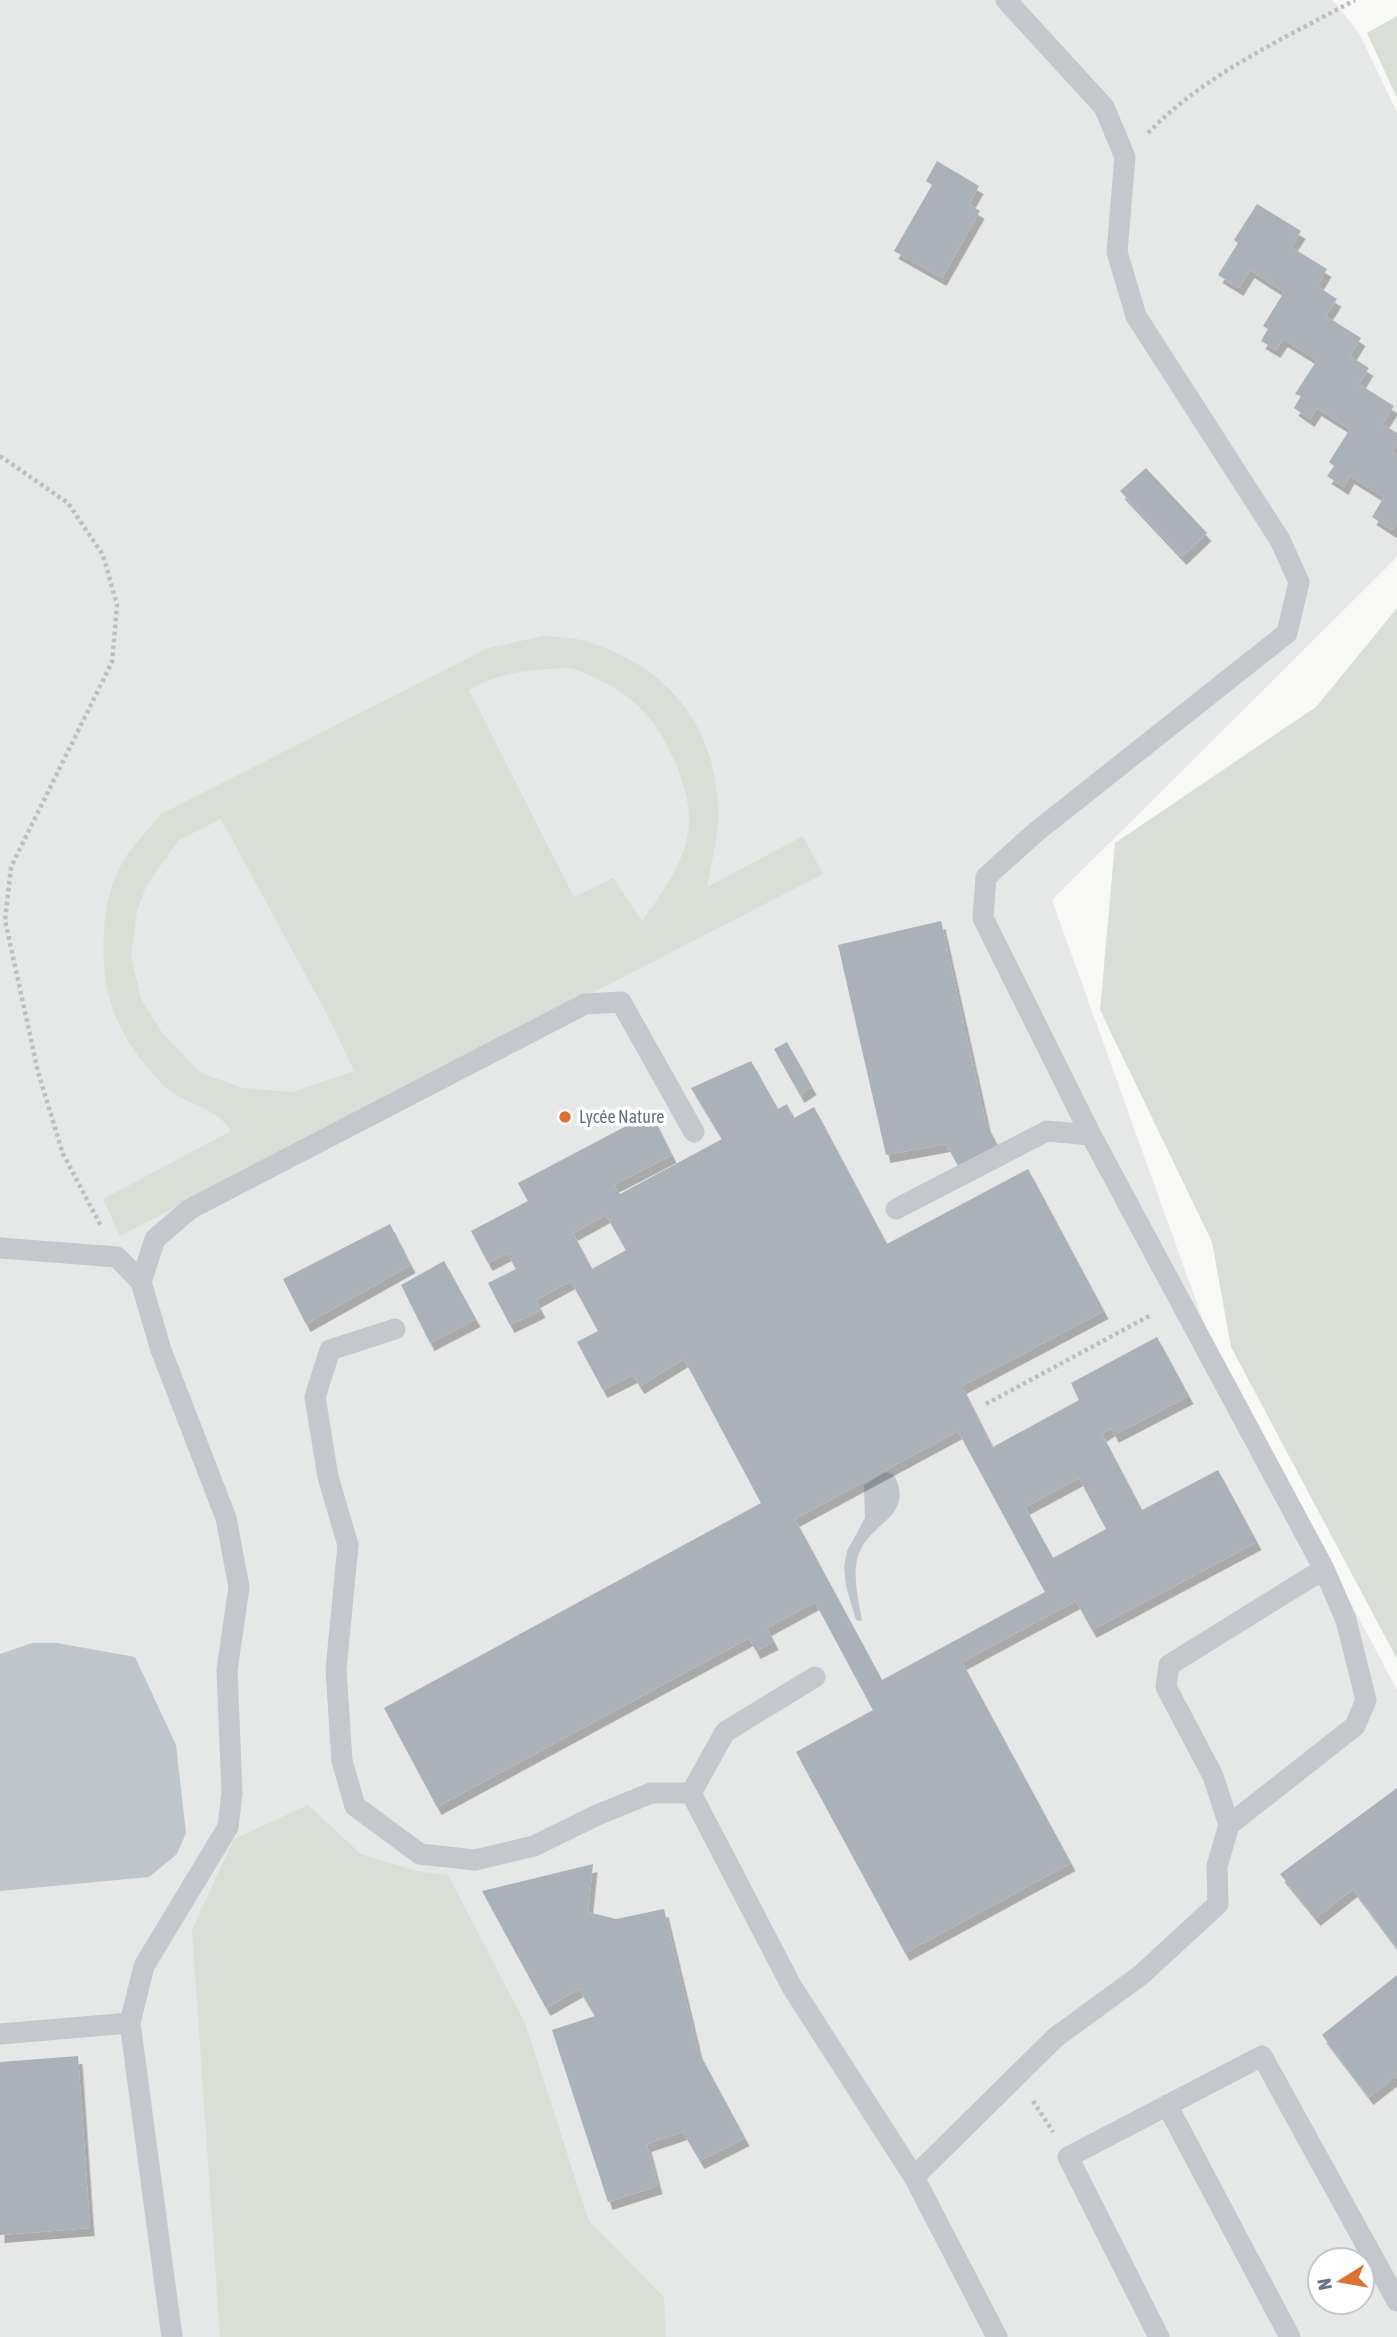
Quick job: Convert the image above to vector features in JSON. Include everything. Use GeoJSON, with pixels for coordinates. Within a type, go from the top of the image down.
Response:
{"type":"FeatureCollection","features":[{"type":"Feature","properties":{"kind":"lane"},"geometry":{"type":"LineString","coordinates":[[1006,0],[1104,107],[1125,157],[1117,253],[1136,316],[1280,540],[1299,582],[1287,633],[1036,832],[986,877],[983,918],[1091,1135],[1324,1569],[1346,1620],[1366,1700],[1355,1726],[1229,1825]]}},
{"type":"Feature","properties":{"kind":"lane"},"geometry":{"type":"LineString","coordinates":[[141,1282],[156,1238],[190,1209],[585,1004],[621,1002],[694,1132]]}},
{"type":"Feature","properties":{"kind":"lane"},"geometry":{"type":"LineString","coordinates":[[896,1209],[1047,1131],[1091,1135]]}},
{"type":"Feature","properties":{"kind":"lane"},"geometry":{"type":"LineString","coordinates":[[0,1248],[117,1257],[141,1282],[161,1350],[226,1518],[239,1587],[227,1670],[232,1793],[228,1828],[144,1966],[130,2023],[172,2337]]}},
{"type":"Feature","properties":{"kind":"lane"},"geometry":{"type":"LineString","coordinates":[[395,1329],[330,1350],[315,1396],[328,1477],[348,1545],[336,1670],[342,1761],[355,1806],[420,1854],[475,1860],[534,1846],[595,1816],[652,1793],[691,1793]]}},
{"type":"Feature","properties":{"kind":"lane"},"geometry":{"type":"LineString","coordinates":[[914,2177],[1056,2037],[1141,1975],[1218,1904],[1217,1866],[1229,1825],[1213,1776],[1166,1687],[1169,1665],[1324,1569]]}},
{"type":"Feature","properties":{"kind":"lane"},"geometry":{"type":"LineString","coordinates":[[691,1793],[725,1732],[815,1677]]}},
{"type":"Feature","properties":{"kind":"lane"},"geometry":{"type":"LineString","coordinates":[[691,1793],[792,1987],[914,2177],[997,2337]]}},
{"type":"Feature","properties":{"kind":"lane"},"geometry":{"type":"LineString","coordinates":[[0,2035],[130,2023]]}},
{"type":"Feature","properties":{"kind":"lane"},"geometry":{"type":"LineString","coordinates":[[1159,2337],[1068,2157],[1262,2056],[1397,2301]]}},
{"type":"Feature","properties":{"kind":"lane"},"geometry":{"type":"LineString","coordinates":[[1167,2105],[1290,2337]]}},
{"type":"Feature","properties":{"kind":"path"},"geometry":{"type":"LineString","coordinates":[[1125,157],[1175,105],[1246,58],[1355,0]]}},
{"type":"Feature","properties":{"kind":"path"},"geometry":{"type":"LineString","coordinates":[[0,456],[68,503],[103,555],[117,605],[111,662],[11,867],[5,920],[38,1072],[63,1154],[117,1257]]}},
{"type":"Feature","properties":{"kind":"path"},"geometry":{"type":"LineString","coordinates":[[986,1404],[1180,1299]]}},
{"type":"Feature","properties":{"kind":"path"},"geometry":{"type":"LineString","coordinates":[[1017,2076],[1068,2157]]}},
{"type":"Feature","properties":{"kind":"shaded area","name":"Lycée Nature"},"geometry":{"type":"Polygon","coordinates":[[[0,0],[1333,0],[1359,33],[1397,112],[1397,557],[1052,900],[1208,1334],[1397,1690],[1397,2337],[0,2337],[0,0]]]}},
{"type":"Feature","properties":{"kind":"shaded area"},"geometry":{"type":"Polygon","coordinates":[[[1397,16],[1397,98],[1367,33],[1397,16]]]}},
{"type":"Feature","properties":{"kind":"shaded area"},"geometry":{"type":"Polygon","coordinates":[[[1397,608],[1397,1659],[1231,1347],[1212,1242],[1100,1010],[1115,843],[1316,707],[1397,608]]]}},
{"type":"Feature","properties":{"kind":"shaded area"},"geometry":{"type":"Polygon","coordinates":[[[543,636],[585,641],[640,665],[662,682],[681,702],[696,724],[715,777],[717,828],[707,887],[803,836],[823,874],[120,1236],[103,1199],[231,1131],[217,1116],[162,1084],[133,1049],[115,1014],[105,975],[105,921],[113,882],[127,855],[161,814],[488,648],[543,636]],[[572,668],[532,670],[505,675],[469,690],[574,897],[613,878],[642,921],[672,876],[683,852],[689,825],[684,788],[668,748],[649,717],[624,694],[572,668]],[[221,819],[179,840],[146,886],[137,912],[131,955],[141,999],[163,1034],[201,1073],[243,1088],[292,1092],[354,1071],[330,1020],[221,819]]]}},
{"type":"Feature","properties":{"kind":"shaded area"},"geometry":{"type":"Polygon","coordinates":[[[886,1472],[894,1475],[899,1489],[899,1500],[895,1510],[871,1534],[858,1556],[856,1580],[862,1621],[856,1620],[846,1586],[844,1567],[847,1551],[865,1518],[864,1485],[886,1472]]]}},
{"type":"Feature","properties":{"kind":"shaded area"},"geometry":{"type":"Polygon","coordinates":[[[32,1643],[57,1643],[135,1657],[176,1745],[186,1833],[177,1854],[149,1877],[0,1891],[0,1654],[32,1643]]]}},
{"type":"Feature","properties":{"kind":"shaded area"},"geometry":{"type":"Polygon","coordinates":[[[308,1805],[361,1854],[416,1871],[448,1875],[525,2023],[589,2221],[664,2297],[666,2337],[220,2337],[192,1930],[234,1839],[308,1805]]]}},
{"type":"Feature","properties":{"kind":"building"},"geometry":{"type":"Polygon","coordinates":[[[937,161],[979,186],[969,204],[980,211],[942,278],[894,251],[932,185],[926,181],[937,161]]]}},
{"type":"Feature","properties":{"kind":"building"},"geometry":{"type":"Polygon","coordinates":[[[1257,204],[1301,231],[1291,247],[1327,269],[1317,286],[1337,299],[1326,316],[1361,338],[1350,356],[1369,368],[1359,384],[1394,406],[1382,424],[1397,433],[1397,444],[1392,452],[1397,456],[1397,522],[1392,530],[1372,517],[1384,497],[1350,476],[1344,487],[1327,476],[1334,466],[1329,462],[1350,429],[1317,408],[1310,419],[1294,408],[1301,396],[1295,394],[1317,360],[1283,339],[1276,350],[1261,341],[1268,329],[1263,326],[1284,292],[1250,270],[1239,288],[1218,275],[1238,243],[1234,240],[1257,204]]]}},
{"type":"Feature","properties":{"kind":"building"},"geometry":{"type":"Polygon","coordinates":[[[1146,468],[1207,533],[1182,557],[1120,491],[1146,468]]]}},
{"type":"Feature","properties":{"kind":"building"},"geometry":{"type":"Polygon","coordinates":[[[941,921],[986,1123],[999,1148],[960,1169],[946,1144],[886,1155],[838,945],[941,921]]]}},
{"type":"Feature","properties":{"kind":"building"},"geometry":{"type":"Polygon","coordinates":[[[787,1042],[812,1087],[800,1095],[774,1049],[787,1042]]]}},
{"type":"Feature","properties":{"kind":"building"},"geometry":{"type":"Polygon","coordinates":[[[751,1061],[778,1109],[787,1104],[794,1118],[814,1107],[887,1244],[1028,1169],[1104,1311],[962,1386],[993,1447],[1079,1400],[1071,1383],[1157,1337],[1189,1396],[1114,1435],[1111,1428],[1102,1434],[1142,1510],[1218,1470],[1257,1542],[1092,1630],[1076,1601],[962,1662],[1071,1863],[905,1953],[796,1752],[873,1710],[815,1602],[767,1628],[774,1642],[756,1651],[749,1638],[437,1807],[384,1708],[761,1503],[684,1359],[640,1386],[633,1375],[603,1390],[577,1342],[598,1331],[571,1281],[536,1300],[541,1310],[510,1325],[488,1283],[516,1269],[507,1253],[488,1263],[471,1231],[528,1201],[518,1183],[651,1113],[672,1155],[614,1185],[620,1194],[722,1139],[691,1088],[751,1061]],[[606,1215],[573,1233],[592,1269],[626,1250],[606,1215]],[[958,1431],[795,1519],[882,1680],[1045,1592],[958,1431]],[[1079,1478],[1025,1507],[1053,1558],[1106,1529],[1079,1478]]]}},
{"type":"Feature","properties":{"kind":"building"},"geometry":{"type":"Polygon","coordinates":[[[390,1224],[411,1265],[306,1324],[283,1279],[390,1224]]]}},
{"type":"Feature","properties":{"kind":"building"},"geometry":{"type":"Polygon","coordinates":[[[444,1261],[476,1319],[430,1343],[401,1285],[444,1261]]]}},
{"type":"Feature","properties":{"kind":"building"},"geometry":{"type":"Polygon","coordinates":[[[1397,1788],[1397,1948],[1353,1889],[1316,1918],[1280,1874],[1397,1788]]]}},
{"type":"Feature","properties":{"kind":"building"},"geometry":{"type":"Polygon","coordinates":[[[593,1864],[588,1912],[616,1919],[664,1909],[698,2051],[745,2138],[700,2161],[683,2132],[647,2144],[658,2186],[608,2202],[552,2030],[595,2016],[579,1989],[546,2008],[482,1891],[593,1864]]]}},
{"type":"Feature","properties":{"kind":"building"},"geometry":{"type":"Polygon","coordinates":[[[1397,1975],[1397,2075],[1369,2097],[1322,2035],[1397,1975]]]}},
{"type":"Feature","properties":{"kind":"building"},"geometry":{"type":"Polygon","coordinates":[[[78,2056],[90,2228],[0,2235],[0,2062],[78,2056]]]}},
{"type":"Feature","properties":{"kind":"place","name":"Lycée Nature"},"geometry":{"type":"Point","coordinates":[565,1117]}}]}
